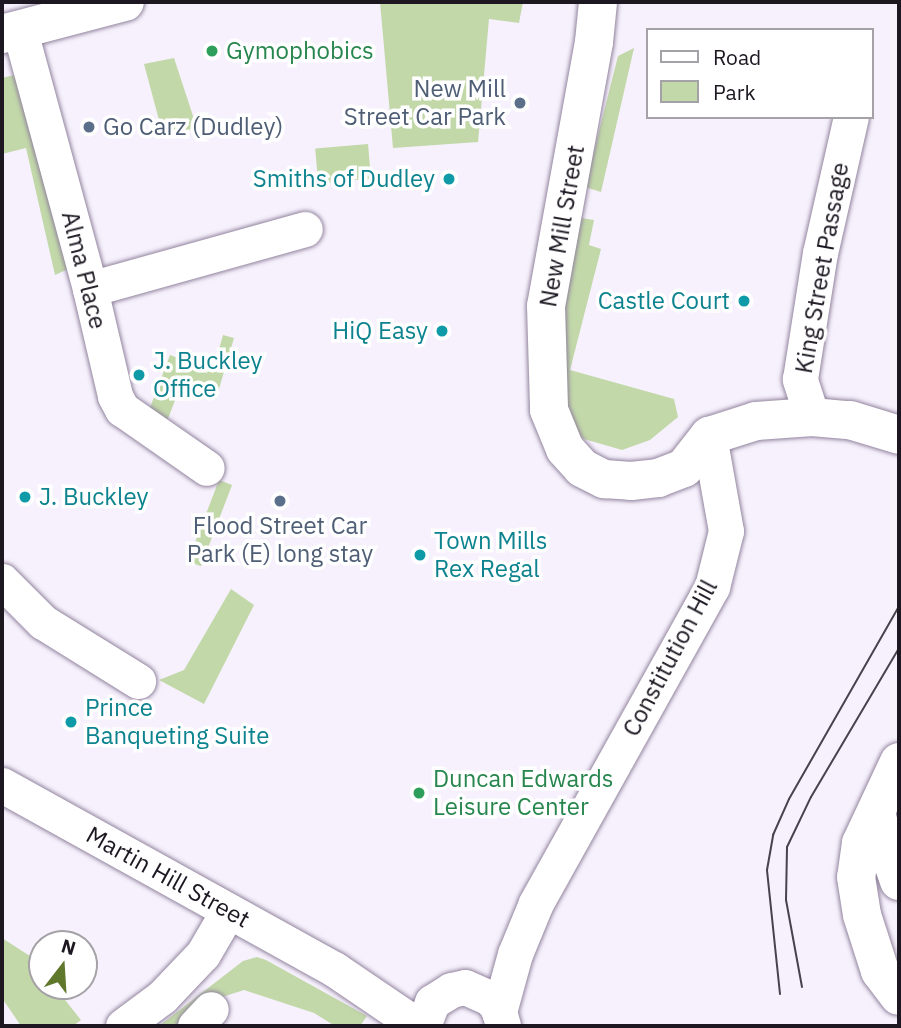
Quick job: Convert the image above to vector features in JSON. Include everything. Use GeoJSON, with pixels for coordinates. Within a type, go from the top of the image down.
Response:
{"type":"FeatureCollection","features":[{"type":"Feature","properties":{"kind":"street"},"geometry":{"type":"LineString","coordinates":[[11,33],[125,2]]}},
{"type":"Feature","properties":{"kind":"street","name":"New Mill Street"},"geometry":{"type":"LineString","coordinates":[[598,2],[594,42],[546,306],[549,410],[565,449],[582,468],[604,479],[631,481],[658,478],[684,467],[709,436]]}},
{"type":"Feature","properties":{"kind":"street","name":"Alma Place"},"geometry":{"type":"LineString","coordinates":[[11,33],[90,289],[115,396],[122,409],[207,468]]}},
{"type":"Feature","properties":{"kind":"street","name":"King Street Passage"},"geometry":{"type":"LineString","coordinates":[[812,417],[800,379],[820,253],[850,119]]}},
{"type":"Feature","properties":{"kind":"street"},"geometry":{"type":"LineString","coordinates":[[90,289],[305,229]]}},
{"type":"Feature","properties":{"kind":"street"},"geometry":{"type":"LineString","coordinates":[[709,436],[756,421],[812,417],[850,420],[899,435]]}},
{"type":"Feature","properties":{"kind":"street","name":"Constitution Hill"},"geometry":{"type":"LineString","coordinates":[[501,1019],[516,954],[536,903],[712,587],[726,531],[709,436]]}},
{"type":"Feature","properties":{"kind":"street"},"geometry":{"type":"LineString","coordinates":[[2,581],[43,622],[138,681]]}},
{"type":"Feature","properties":{"kind":"street"},"geometry":{"type":"LineString","coordinates":[[899,762],[888,780],[876,815],[861,843],[856,877],[862,915],[880,971],[899,996]]}},
{"type":"Feature","properties":{"kind":"street","name":"Martin Hill Street"},"geometry":{"type":"LineString","coordinates":[[2,785],[334,969],[418,1026]]}},
{"type":"Feature","properties":{"kind":"street"},"geometry":{"type":"LineString","coordinates":[[876,815],[899,881]]}},
{"type":"Feature","properties":{"kind":"street","name":"Constitution Hill"},"geometry":{"type":"LineString","coordinates":[[449,992],[485,966],[536,903]]}},
{"type":"Feature","properties":{"kind":"street"},"geometry":{"type":"LineString","coordinates":[[123,1026],[163,997],[203,954],[228,911]]}},
{"type":"Feature","properties":{"kind":"street","name":"Martin Hill Street"},"geometry":{"type":"LineString","coordinates":[[334,969],[393,987],[449,992],[478,990],[490,998],[501,1019]]}},
{"type":"Feature","properties":{"kind":"street"},"geometry":{"type":"LineString","coordinates":[[424,1026],[427,1011],[449,992]]}},
{"type":"Feature","properties":{"kind":"green space"},"geometry":{"type":"Polygon","coordinates":[[[380,2],[523,2],[519,23],[489,19],[478,142],[393,148],[380,2]]]}},
{"type":"Feature","properties":{"kind":"green space"},"geometry":{"type":"Polygon","coordinates":[[[634,48],[601,192],[585,187],[618,56],[634,48]]]}},
{"type":"Feature","properties":{"kind":"green space"},"geometry":{"type":"Polygon","coordinates":[[[174,58],[197,128],[163,135],[144,64],[174,58]]]}},
{"type":"Feature","properties":{"kind":"green space"},"geometry":{"type":"Polygon","coordinates":[[[23,73],[73,267],[55,275],[26,148],[2,154],[2,78],[23,73]]]}},
{"type":"Feature","properties":{"kind":"green space"},"geometry":{"type":"Polygon","coordinates":[[[368,144],[371,179],[318,183],[315,149],[368,144]]]}},
{"type":"Feature","properties":{"kind":"green space"},"geometry":{"type":"Polygon","coordinates":[[[575,217],[594,220],[589,245],[601,249],[570,370],[674,399],[678,417],[650,440],[622,450],[584,439],[568,426],[559,313],[575,217]]]}},
{"type":"Feature","properties":{"kind":"green space"},"geometry":{"type":"Polygon","coordinates":[[[223,335],[234,338],[216,399],[182,382],[166,424],[148,413],[170,355],[213,371],[223,335]]]}},
{"type":"Feature","properties":{"kind":"green space"},"geometry":{"type":"Polygon","coordinates":[[[219,480],[232,485],[201,566],[188,561],[219,480]]]}},
{"type":"Feature","properties":{"kind":"green space"},"geometry":{"type":"Polygon","coordinates":[[[231,589],[254,605],[204,704],[159,680],[184,670],[231,589]]]}},
{"type":"Feature","properties":{"kind":"green space"},"geometry":{"type":"Polygon","coordinates":[[[2,938],[28,955],[28,1000],[65,1000],[81,1020],[73,1026],[21,1026],[2,998],[2,938]]]}},
{"type":"Feature","properties":{"kind":"green space"},"geometry":{"type":"Polygon","coordinates":[[[257,957],[367,1016],[360,1026],[335,1026],[314,1013],[244,990],[213,1000],[185,1026],[159,1026],[243,961],[257,957]]]}},
{"type":"Feature","properties":{"kind":"tram line"},"geometry":{"type":"LineString","coordinates":[[780,994],[767,870],[773,835],[789,799],[899,606]]}},
{"type":"Feature","properties":{"kind":"tram line"},"geometry":{"type":"LineString","coordinates":[[802,987],[786,900],[787,847],[811,797],[899,648]]}},
{"type":"Feature","properties":{"kind":"place","name":"Gymophobics"},"geometry":{"type":"Point","coordinates":[212,51]}},
{"type":"Feature","properties":{"kind":"place","name":"New Mill Street Car Park"},"geometry":{"type":"Point","coordinates":[520,103]}},
{"type":"Feature","properties":{"kind":"place","name":"Go Carz (Dudley)"},"geometry":{"type":"Point","coordinates":[89,127]}},
{"type":"Feature","properties":{"kind":"place","name":"Smiths of Dudley"},"geometry":{"type":"Point","coordinates":[449,179]}},
{"type":"Feature","properties":{"kind":"place","name":"Castle Court"},"geometry":{"type":"Point","coordinates":[744,301]}},
{"type":"Feature","properties":{"kind":"place","name":"HiQ Easy"},"geometry":{"type":"Point","coordinates":[442,331]}},
{"type":"Feature","properties":{"kind":"place","name":"J. Buckley Office"},"geometry":{"type":"Point","coordinates":[139,375]}},
{"type":"Feature","properties":{"kind":"place","name":"J. Buckley"},"geometry":{"type":"Point","coordinates":[25,497]}},
{"type":"Feature","properties":{"kind":"place","name":"Flood Street Car Park (E) long stay"},"geometry":{"type":"Point","coordinates":[280,501]}},
{"type":"Feature","properties":{"kind":"place","name":"Town Mills Rex Regal"},"geometry":{"type":"Point","coordinates":[420,555]}},
{"type":"Feature","properties":{"kind":"place","name":"Prince Banqueting Suite"},"geometry":{"type":"Point","coordinates":[71,722]}},
{"type":"Feature","properties":{"kind":"place","name":"Duncan Edwards Leisure Center"},"geometry":{"type":"Point","coordinates":[419,793]}}]}
